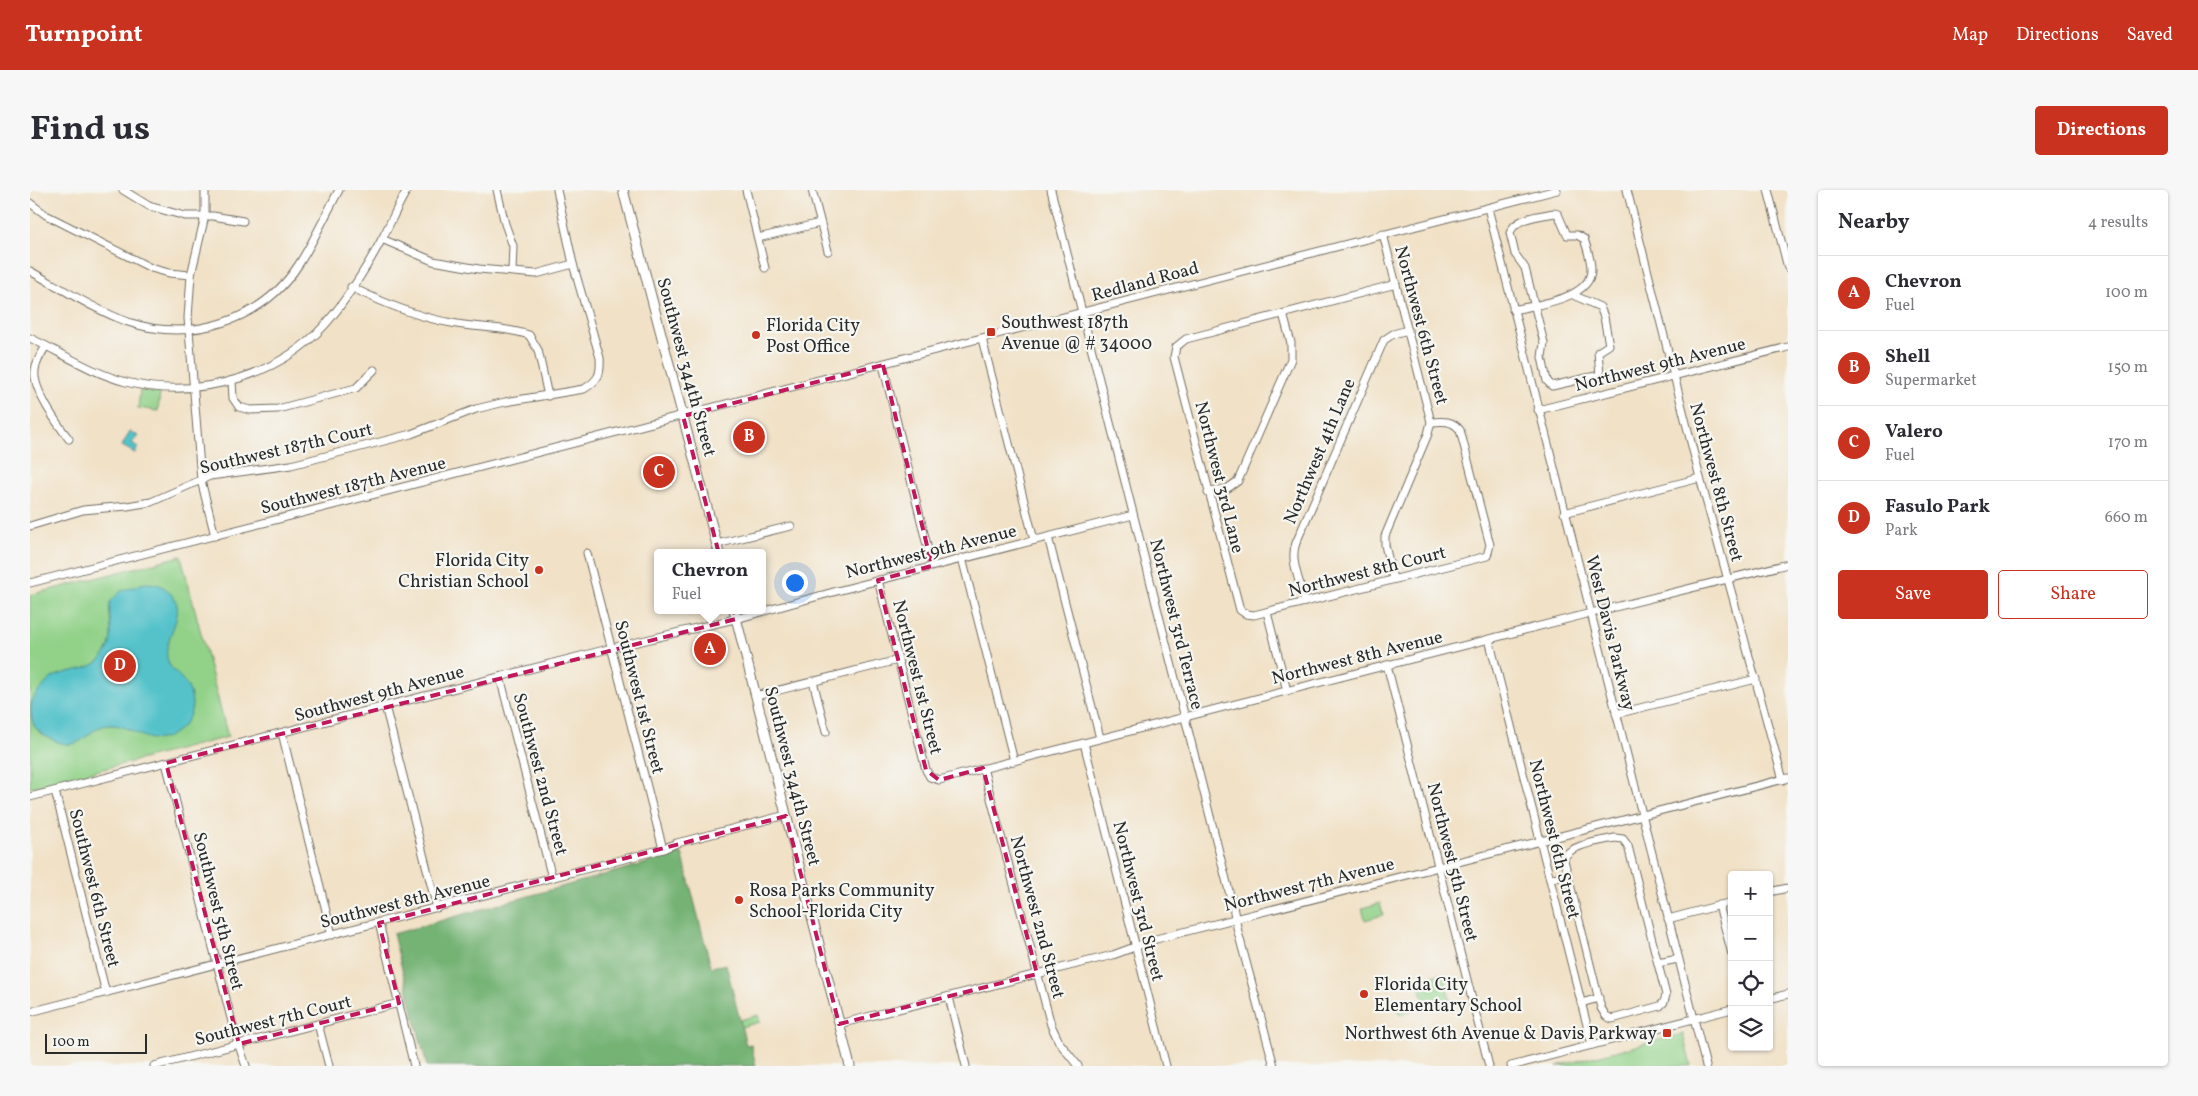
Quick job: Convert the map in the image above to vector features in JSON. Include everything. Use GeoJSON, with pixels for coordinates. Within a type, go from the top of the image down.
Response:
{"type":"FeatureCollection","features":[{"type":"Feature","properties":{"kind":"main road","name":"Southwest 344th Street"},"geometry":{"type":"LineString","coordinates":[[623,190],[718,548]]}},
{"type":"Feature","properties":{"kind":"main road","name":"Southwest 344th Street"},"geometry":{"type":"LineString","coordinates":[[735,614],[850,1066]]}},
{"type":"Feature","properties":{"kind":"street"},"geometry":{"type":"LineString","coordinates":[[123,190],[149,206],[185,216],[205,216],[243,221]]}},
{"type":"Feature","properties":{"kind":"street"},"geometry":{"type":"LineString","coordinates":[[205,190],[205,216],[189,294],[189,330],[201,480],[215,536]]}},
{"type":"Feature","properties":{"kind":"street"},"geometry":{"type":"LineString","coordinates":[[30,271],[127,321],[153,329],[189,330],[235,318],[250,311],[281,287],[299,264],[339,190]]}},
{"type":"Feature","properties":{"kind":"street"},"geometry":{"type":"LineString","coordinates":[[30,338],[90,369],[127,382],[158,387],[194,387],[232,381],[272,365],[304,343],[334,313],[382,239],[407,190]]}},
{"type":"Feature","properties":{"kind":"street"},"geometry":{"type":"LineString","coordinates":[[498,190],[512,246],[512,272]]}},
{"type":"Feature","properties":{"kind":"street"},"geometry":{"type":"LineString","coordinates":[[382,239],[433,262],[479,270],[536,274],[573,264],[557,190]]}},
{"type":"Feature","properties":{"kind":"street"},"geometry":{"type":"LineString","coordinates":[[746,190],[766,268]]}},
{"type":"Feature","properties":{"kind":"street"},"geometry":{"type":"LineString","coordinates":[[812,190],[828,251]]}},
{"type":"Feature","properties":{"kind":"street","name":"Northwest 3rd Terrace"},"geometry":{"type":"LineString","coordinates":[[1051,190],[1235,919],[1274,1066]]}},
{"type":"Feature","properties":{"kind":"street","name":"Redland Road"},"geometry":{"type":"LineString","coordinates":[[683,416],[1557,190]]}},
{"type":"Feature","properties":{"kind":"street","name":"Northwest 8th Street"},"geometry":{"type":"LineString","coordinates":[[1627,190],[1723,567],[1729,579],[1785,779]]}},
{"type":"Feature","properties":{"kind":"street"},"geometry":{"type":"LineString","coordinates":[[1768,190],[1788,268]]}},
{"type":"Feature","properties":{"kind":"street"},"geometry":{"type":"LineString","coordinates":[[30,202],[46,215],[143,265],[169,273],[192,275]]}},
{"type":"Feature","properties":{"kind":"street","name":"West Davis Parkway"},"geometry":{"type":"LineString","coordinates":[[1488,208],[1706,1066]]}},
{"type":"Feature","properties":{"kind":"street"},"geometry":{"type":"LineString","coordinates":[[1513,310],[1534,305],[1573,295],[1582,289],[1590,275],[1591,269],[1584,239],[1577,235],[1567,235],[1558,214],[1554,213],[1525,220],[1514,225],[1510,233],[1515,254],[1525,268],[1534,305],[1544,343],[1542,357],[1547,381],[1549,385],[1557,386],[1600,375],[1598,352],[1609,345],[1604,317],[1600,307],[1573,295]]}},
{"type":"Feature","properties":{"kind":"street"},"geometry":{"type":"LineString","coordinates":[[758,238],[820,223]]}},
{"type":"Feature","properties":{"kind":"street","name":"Northwest 6th Street"},"geometry":{"type":"LineString","coordinates":[[1383,234],[1431,422],[1453,423],[1460,430],[1490,545]]}},
{"type":"Feature","properties":{"kind":"street","name":"Southwest 187th Court"},"geometry":{"type":"LineString","coordinates":[[30,526],[83,510],[151,502],[201,480],[228,473],[291,465],[411,434],[476,409],[505,402],[584,389],[594,383],[601,374],[600,358],[573,264]]}},
{"type":"Feature","properties":{"kind":"street"},"geometry":{"type":"LineString","coordinates":[[1208,493],[1228,488],[1238,481],[1291,359],[1291,343],[1283,314],[1396,284]]}},
{"type":"Feature","properties":{"kind":"street"},"geometry":{"type":"LineString","coordinates":[[351,287],[413,315],[457,324],[514,330],[529,335],[538,350],[548,396]]}},
{"type":"Feature","properties":{"kind":"street","name":"Northwest 3rd Lane"},"geometry":{"type":"LineString","coordinates":[[1243,613],[1237,602],[1174,357],[1176,347],[1186,339],[1283,314]]}},
{"type":"Feature","properties":{"kind":"street","name":"Northwest 4th Lane"},"geometry":{"type":"LineString","coordinates":[[1305,602],[1293,550],[1384,340],[1393,334],[1408,330]]}},
{"type":"Feature","properties":{"kind":"street"},"geometry":{"type":"LineString","coordinates":[[982,339],[1034,540]]}},
{"type":"Feature","properties":{"kind":"street"},"geometry":{"type":"LineString","coordinates":[[46,346],[37,363],[36,378],[51,416],[69,439]]}},
{"type":"Feature","properties":{"kind":"street","name":"Northwest 9th Avenue"},"geometry":{"type":"LineString","coordinates":[[1538,410],[1788,347]]}},
{"type":"Feature","properties":{"kind":"street"},"geometry":{"type":"LineString","coordinates":[[883,365],[932,566]]}},
{"type":"Feature","properties":{"kind":"street"},"geometry":{"type":"LineString","coordinates":[[232,381],[234,398],[239,407],[250,410],[278,409],[356,388],[374,370]]}},
{"type":"Feature","properties":{"kind":"street","name":"Southwest 187th Avenue"},"geometry":{"type":"LineString","coordinates":[[30,583],[683,416]]}},
{"type":"Feature","properties":{"kind":"street"},"geometry":{"type":"LineString","coordinates":[[1393,579],[1384,536],[1428,434],[1431,422]]}},
{"type":"Feature","properties":{"kind":"street"},"geometry":{"type":"LineString","coordinates":[[1564,513],[1700,478]]}},
{"type":"Feature","properties":{"kind":"street","name":"Northwest 9th Avenue"},"geometry":{"type":"LineString","coordinates":[[766,607],[1134,515]]}},
{"type":"Feature","properties":{"kind":"street"},"geometry":{"type":"LineString","coordinates":[[718,548],[790,526]]}},
{"type":"Feature","properties":{"kind":"street"},"geometry":{"type":"LineString","coordinates":[[1048,537],[1100,738]]}},
{"type":"Feature","properties":{"kind":"street","name":"Northwest 8th Court"},"geometry":{"type":"LineString","coordinates":[[1243,613],[1254,615],[1474,560],[1487,556],[1490,545]]}},
{"type":"Feature","properties":{"kind":"street","name":"Southwest 1st Street"},"geometry":{"type":"LineString","coordinates":[[588,553],[663,849]]}},
{"type":"Feature","properties":{"kind":"street"},"geometry":{"type":"LineString","coordinates":[[962,558],[1014,761]]}},
{"type":"Feature","properties":{"kind":"street","name":"Northwest 8th Avenue"},"geometry":{"type":"LineString","coordinates":[[933,779],[941,780],[1788,564]]}},
{"type":"Feature","properties":{"kind":"street","name":"Northwest 1st Street"},"geometry":{"type":"LineString","coordinates":[[878,580],[926,770],[933,779]]}},
{"type":"Feature","properties":{"kind":"street"},"geometry":{"type":"LineString","coordinates":[[1267,612],[1287,691]]}},
{"type":"Feature","properties":{"kind":"street","name":"Southwest 9th Avenue"},"geometry":{"type":"LineString","coordinates":[[30,798],[612,648],[735,614]]}},
{"type":"Feature","properties":{"kind":"street","name":"Northwest 6th Street"},"geometry":{"type":"LineString","coordinates":[[1489,639],[1592,1045]]}},
{"type":"Feature","properties":{"kind":"street"},"geometry":{"type":"LineString","coordinates":[[756,696],[898,660]]}},
{"type":"Feature","properties":{"kind":"street","name":"Northwest 5th Street"},"geometry":{"type":"LineString","coordinates":[[1387,665],[1489,1066]]}},
{"type":"Feature","properties":{"kind":"street","name":"Southwest 2nd Street"},"geometry":{"type":"LineString","coordinates":[[500,677],[552,878]]}},
{"type":"Feature","properties":{"kind":"street"},"geometry":{"type":"LineString","coordinates":[[1616,714],[1756,679]]}},
{"type":"Feature","properties":{"kind":"street"},"geometry":{"type":"LineString","coordinates":[[813,681],[826,732]]}},
{"type":"Feature","properties":{"kind":"street"},"geometry":{"type":"LineString","coordinates":[[386,706],[437,908]]}},
{"type":"Feature","properties":{"kind":"street"},"geometry":{"type":"LineString","coordinates":[[282,733],[332,935]]}},
{"type":"Feature","properties":{"kind":"street","name":"Northwest 3rd Street"},"geometry":{"type":"LineString","coordinates":[[1084,743],[1166,1066]]}},
{"type":"Feature","properties":{"kind":"street","name":"Southwest 5th Street"},"geometry":{"type":"LineString","coordinates":[[166,763],[246,1066]]}},
{"type":"Feature","properties":{"kind":"street","name":"Northwest 2nd Street"},"geometry":{"type":"LineString","coordinates":[[983,768],[1054,1033],[1078,1066]]}},
{"type":"Feature","properties":{"kind":"street","name":"Northwest 7th Avenue"},"geometry":{"type":"LineString","coordinates":[[839,1024],[1113,955],[1156,939],[1785,779]]}},
{"type":"Feature","properties":{"kind":"street","name":"Southwest 6th Street"},"geometry":{"type":"LineString","coordinates":[[55,791],[106,993]]}},
{"type":"Feature","properties":{"kind":"street","name":"Southwest 8th Avenue"},"geometry":{"type":"LineString","coordinates":[[30,1012],[437,908],[663,849],[677,842],[786,815]]}},
{"type":"Feature","properties":{"kind":"street"},"geometry":{"type":"LineString","coordinates":[[1615,838],[1625,841],[1628,846],[1658,964],[1666,996],[1660,1006],[1612,1018],[1604,1015],[1567,874],[1564,860],[1568,851],[1615,838]]}},
{"type":"Feature","properties":{"kind":"street"},"geometry":{"type":"LineString","coordinates":[[1550,879],[1567,874]]}},
{"type":"Feature","properties":{"kind":"street"},"geometry":{"type":"LineString","coordinates":[[1773,891],[1788,888]]}},
{"type":"Feature","properties":{"kind":"street"},"geometry":{"type":"LineString","coordinates":[[1668,919],[1728,903]]}},
{"type":"Feature","properties":{"kind":"street"},"geometry":{"type":"LineString","coordinates":[[1719,905],[1728,939]]}},
{"type":"Feature","properties":{"kind":"street"},"geometry":{"type":"LineString","coordinates":[[379,923],[414,1066]]}},
{"type":"Feature","properties":{"kind":"street"},"geometry":{"type":"LineString","coordinates":[[1658,964],[1678,959]]}},
{"type":"Feature","properties":{"kind":"street"},"geometry":{"type":"LineString","coordinates":[[1773,998],[1788,994]]}},
{"type":"Feature","properties":{"kind":"street"},"geometry":{"type":"LineString","coordinates":[[949,996],[966,1066]]}},
{"type":"Feature","properties":{"kind":"street"},"geometry":{"type":"LineString","coordinates":[[1582,1003],[1598,998]]}},
{"type":"Feature","properties":{"kind":"street","name":"Southwest 7th Court"},"geometry":{"type":"LineString","coordinates":[[160,1065],[399,1004]]}},
{"type":"Feature","properties":{"kind":"street"},"geometry":{"type":"LineString","coordinates":[[1511,1066],[1728,1010]]}},
{"type":"Feature","properties":{"kind":"street"},"geometry":{"type":"LineString","coordinates":[[318,1024],[329,1066]]}},
{"type":"Feature","properties":{"kind":"highlighted area"},"geometry":{"type":"Polygon","coordinates":[[[883,365],[932,566],[878,580],[926,770],[939,780],[983,768],[1037,974],[839,1024],[786,816],[379,923],[399,1003],[239,1044],[166,763],[736,619],[683,416],[883,365]]]}},
{"type":"Feature","properties":{"kind":"green space"},"geometry":{"type":"Polygon","coordinates":[[[140,390],[160,393],[158,411],[138,408],[140,390]]]}},
{"type":"Feature","properties":{"kind":"green space"},"geometry":{"type":"Polygon","coordinates":[[[181,556],[228,737],[30,788],[30,595],[181,556]]]}},
{"type":"Feature","properties":{"kind":"green space"},"geometry":{"type":"Polygon","coordinates":[[[682,853],[711,967],[726,964],[746,1045],[751,1044],[756,1066],[427,1066],[393,934],[682,853]]]}},
{"type":"Feature","properties":{"kind":"green space"},"geometry":{"type":"Polygon","coordinates":[[[1380,903],[1383,915],[1365,920],[1362,908],[1380,903]]]}},
{"type":"Feature","properties":{"kind":"green space"},"geometry":{"type":"Polygon","coordinates":[[[1443,973],[1451,1003],[1426,1009],[1418,980],[1443,973]]]}},
{"type":"Feature","properties":{"kind":"green space"},"geometry":{"type":"Polygon","coordinates":[[[1409,997],[1412,1011],[1400,1015],[1396,1001],[1409,997]]]}},
{"type":"Feature","properties":{"kind":"green space"},"geometry":{"type":"Polygon","coordinates":[[[758,1015],[760,1022],[741,1027],[740,1020],[758,1015]]]}},
{"type":"Feature","properties":{"kind":"green space"},"geometry":{"type":"Polygon","coordinates":[[[1683,1034],[1691,1066],[1557,1066],[1683,1034]]]}},
{"type":"Feature","properties":{"kind":"water"},"geometry":{"type":"Polygon","coordinates":[[[130,431],[138,436],[132,443],[138,447],[135,453],[122,446],[130,431]]]}},
{"type":"Feature","properties":{"kind":"water"},"geometry":{"type":"Polygon","coordinates":[[[145,583],[163,587],[176,602],[177,617],[168,642],[167,658],[169,664],[188,687],[192,706],[186,722],[171,735],[161,739],[152,739],[118,726],[108,725],[98,728],[77,743],[72,744],[57,742],[42,734],[35,727],[32,718],[31,706],[35,695],[53,677],[92,666],[103,657],[111,640],[110,602],[121,591],[145,583]]]}},
{"type":"Feature","properties":{"kind":"place","name":"Southwest 187th Avenue @ # 34000"},"geometry":{"type":"Point","coordinates":[991,332]}},
{"type":"Feature","properties":{"kind":"place","name":"Florida City Post Office"},"geometry":{"type":"Point","coordinates":[756,335]}},
{"type":"Feature","properties":{"kind":"place","name":"Shell"},"geometry":{"type":"Point","coordinates":[749,437]}},
{"type":"Feature","properties":{"kind":"place","name":"Valero"},"geometry":{"type":"Point","coordinates":[659,472]}},
{"type":"Feature","properties":{"kind":"place","name":"Florida City Christian School"},"geometry":{"type":"Point","coordinates":[539,570]}},
{"type":"Feature","properties":{"kind":"place","name":"Chevron"},"geometry":{"type":"Point","coordinates":[710,649]}},
{"type":"Feature","properties":{"kind":"place","name":"Fasulo Park"},"geometry":{"type":"Point","coordinates":[120,666]}},
{"type":"Feature","properties":{"kind":"place","name":"Rosa Parks Community School-Florida City"},"geometry":{"type":"Point","coordinates":[739,900]}},
{"type":"Feature","properties":{"kind":"place","name":"Florida City Elementary School"},"geometry":{"type":"Point","coordinates":[1364,994]}},
{"type":"Feature","properties":{"kind":"place","name":"Northwest 6th Avenue & Davis Parkway"},"geometry":{"type":"Point","coordinates":[1667,1033]}}]}
